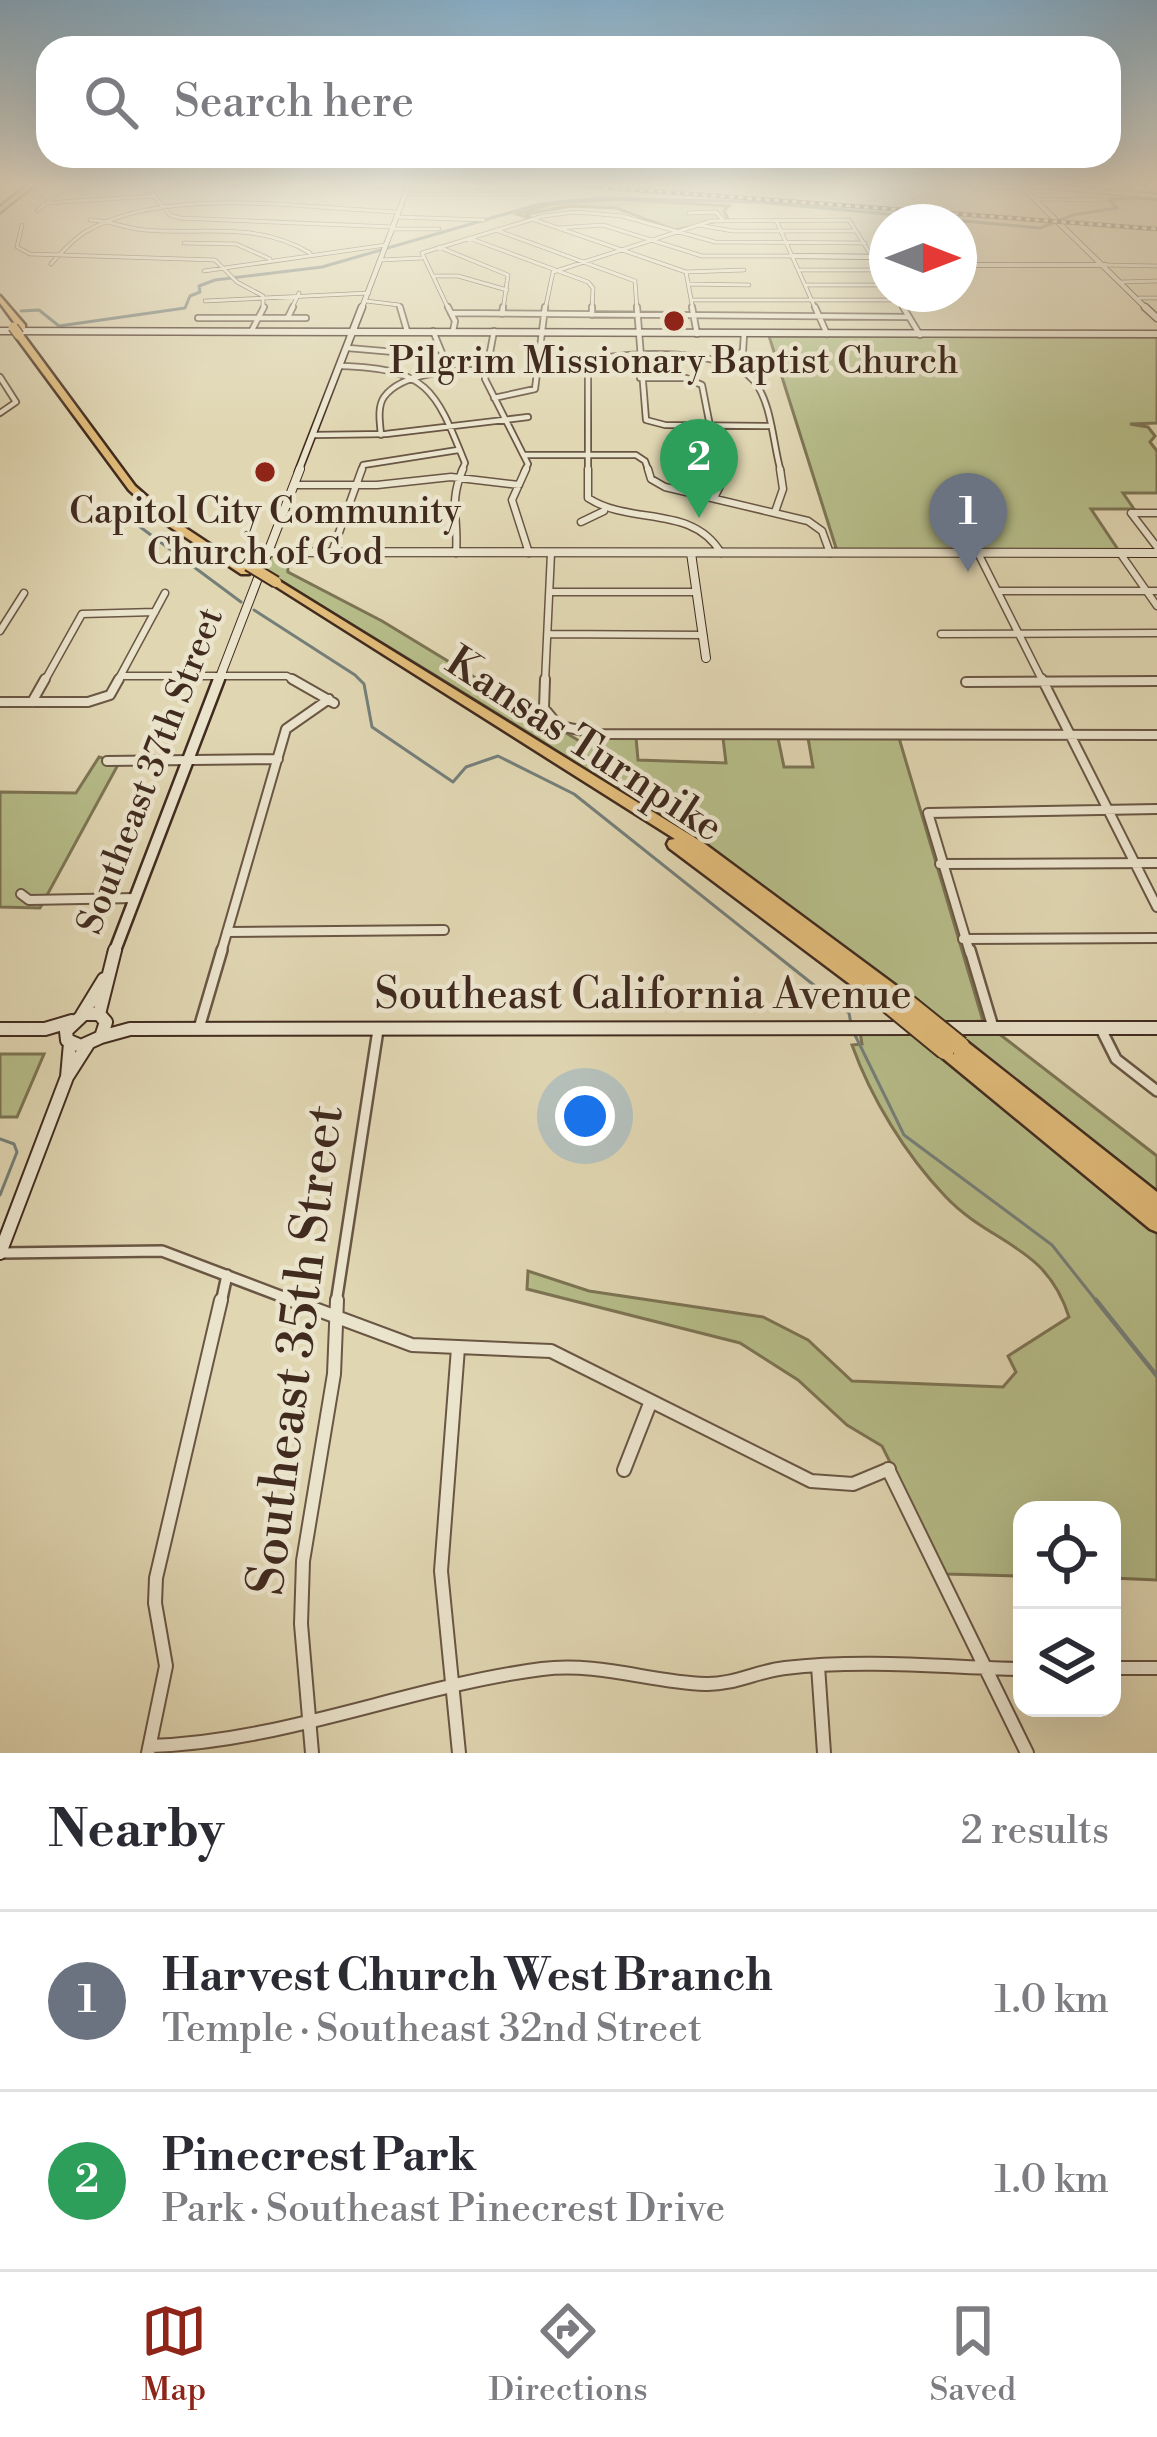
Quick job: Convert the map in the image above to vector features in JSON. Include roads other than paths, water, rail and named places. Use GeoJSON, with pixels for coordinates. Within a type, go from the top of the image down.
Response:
{"type":"FeatureCollection","features":[{"type":"Feature","properties":{"kind":"highway","name":"Kansas Turnpike"},"geometry":{"type":"LineString","coordinates":[[0,298],[132,488],[186,534],[274,585],[682,849],[898,1004],[1157,1204]]}},
{"type":"Feature","properties":{"kind":"highway","name":"Kansas Turnpike"},"geometry":{"type":"LineString","coordinates":[[0,309],[20,331]]}},
{"type":"Feature","properties":{"kind":"highway","name":"Kansas Turnpike"},"geometry":{"type":"LineString","coordinates":[[953,1048],[1157,1222]]}},
{"type":"Feature","properties":{"kind":"main road","name":"Southeast 37th Street"},"geometry":{"type":"LineString","coordinates":[[68,1040],[104,979],[380,264]]}},
{"type":"Feature","properties":{"kind":"main road"},"geometry":{"type":"LineString","coordinates":[[977,265],[1105,265],[1157,316]]}},
{"type":"Feature","properties":{"kind":"main road"},"geometry":{"type":"LineString","coordinates":[[0,331],[1157,335]]}},
{"type":"Feature","properties":{"kind":"main road"},"geometry":{"type":"LineString","coordinates":[[268,552],[1157,550]]}},
{"type":"Feature","properties":{"kind":"main road"},"geometry":{"type":"LineString","coordinates":[[691,553],[706,658]]}},
{"type":"Feature","properties":{"kind":"main road","name":"Southeast 37th Street"},"geometry":{"type":"LineString","coordinates":[[94,1040],[103,1018],[104,979]]}},
{"type":"Feature","properties":{"kind":"main road"},"geometry":{"type":"LineString","coordinates":[[0,1029],[45,1029],[77,1018]]}},
{"type":"Feature","properties":{"kind":"main road","name":"Southeast California Avenue"},"geometry":{"type":"LineString","coordinates":[[77,1018],[103,1018],[130,1029]]}},
{"type":"Feature","properties":{"kind":"main road","name":"Southeast California Avenue"},"geometry":{"type":"LineString","coordinates":[[68,1040],[94,1040],[130,1029],[1157,1028]]}},
{"type":"Feature","properties":{"kind":"main road"},"geometry":{"type":"LineString","coordinates":[[45,1029],[68,1040],[67,1077]]}},
{"type":"Feature","properties":{"kind":"main road"},"geometry":{"type":"LineString","coordinates":[[0,1253],[67,1077],[94,1040]]}},
{"type":"Feature","properties":{"kind":"street"},"geometry":{"type":"LineString","coordinates":[[218,264],[263,296],[265,307],[252,330]]}},
{"type":"Feature","properties":{"kind":"street"},"geometry":{"type":"LineString","coordinates":[[204,272],[248,264]]}},
{"type":"Feature","properties":{"kind":"street"},"geometry":{"type":"LineString","coordinates":[[426,264],[451,313],[453,331]]}},
{"type":"Feature","properties":{"kind":"street"},"geometry":{"type":"LineString","coordinates":[[482,264],[507,274],[502,314]]}},
{"type":"Feature","properties":{"kind":"street"},"geometry":{"type":"LineString","coordinates":[[539,264],[592,285],[592,315]]}},
{"type":"Feature","properties":{"kind":"street"},"geometry":{"type":"LineString","coordinates":[[494,398],[534,390],[535,352],[544,332],[551,275],[575,264]]}},
{"type":"Feature","properties":{"kind":"street"},"geometry":{"type":"LineString","coordinates":[[591,264],[635,281],[643,416],[648,422],[768,426]]}},
{"type":"Feature","properties":{"kind":"street"},"geometry":{"type":"LineString","coordinates":[[663,264],[686,272],[743,270]]}},
{"type":"Feature","properties":{"kind":"street"},"geometry":{"type":"LineString","coordinates":[[795,264],[827,334]]}},
{"type":"Feature","properties":{"kind":"street"},"geometry":{"type":"LineString","coordinates":[[1105,265],[1157,266]]}},
{"type":"Feature","properties":{"kind":"street"},"geometry":{"type":"LineString","coordinates":[[798,270],[869,271]]}},
{"type":"Feature","properties":{"kind":"street"},"geometry":{"type":"LineString","coordinates":[[686,272],[697,334]]}},
{"type":"Feature","properties":{"kind":"street"},"geometry":{"type":"LineString","coordinates":[[431,276],[458,276],[507,290]]}},
{"type":"Feature","properties":{"kind":"street"},"geometry":{"type":"LineString","coordinates":[[1122,281],[1157,281]]}},
{"type":"Feature","properties":{"kind":"street"},"geometry":{"type":"LineString","coordinates":[[805,285],[869,283]]}},
{"type":"Feature","properties":{"kind":"street"},"geometry":{"type":"LineString","coordinates":[[690,284],[749,285]]}},
{"type":"Feature","properties":{"kind":"street"},"geometry":{"type":"LineString","coordinates":[[288,317],[299,293]]}},
{"type":"Feature","properties":{"kind":"street"},"geometry":{"type":"LineString","coordinates":[[205,301],[299,293],[368,297],[402,307],[407,331]]}},
{"type":"Feature","properties":{"kind":"street"},"geometry":{"type":"LineString","coordinates":[[692,300],[869,298]]}},
{"type":"Feature","properties":{"kind":"street"},"geometry":{"type":"LineString","coordinates":[[1139,298],[1157,298]]}},
{"type":"Feature","properties":{"kind":"street"},"geometry":{"type":"LineString","coordinates":[[906,312],[920,335]]}},
{"type":"Feature","properties":{"kind":"street"},"geometry":{"type":"LineString","coordinates":[[451,313],[909,317]]}},
{"type":"Feature","properties":{"kind":"street"},"geometry":{"type":"LineString","coordinates":[[198,318],[306,318]]}},
{"type":"Feature","properties":{"kind":"street"},"geometry":{"type":"LineString","coordinates":[[433,331],[449,370]]}},
{"type":"Feature","properties":{"kind":"street"},"geometry":{"type":"LineString","coordinates":[[494,332],[485,370],[528,467],[512,500],[530,553]]}},
{"type":"Feature","properties":{"kind":"street"},"geometry":{"type":"LineString","coordinates":[[725,363],[743,351],[744,334]]}},
{"type":"Feature","properties":{"kind":"street"},"geometry":{"type":"LineString","coordinates":[[348,348],[406,353],[439,350]]}},
{"type":"Feature","properties":{"kind":"street"},"geometry":{"type":"LineString","coordinates":[[606,511],[586,494],[586,364],[592,358],[638,356],[725,363],[754,381],[784,485],[775,512]]}},
{"type":"Feature","properties":{"kind":"street"},"geometry":{"type":"LineString","coordinates":[[341,366],[416,382],[435,394],[465,466],[451,497],[458,525],[456,553]]}},
{"type":"Feature","properties":{"kind":"street"},"geometry":{"type":"LineString","coordinates":[[381,435],[381,399],[449,370],[485,370]]}},
{"type":"Feature","properties":{"kind":"street"},"geometry":{"type":"LineString","coordinates":[[0,377],[16,402],[0,412]]}},
{"type":"Feature","properties":{"kind":"street"},"geometry":{"type":"LineString","coordinates":[[640,378],[695,380],[703,386],[721,484],[714,498]]}},
{"type":"Feature","properties":{"kind":"street"},"geometry":{"type":"LineString","coordinates":[[314,435],[381,435],[527,417]]}},
{"type":"Feature","properties":{"kind":"street"},"geometry":{"type":"LineString","coordinates":[[332,553],[361,467],[368,462],[459,449]]}},
{"type":"Feature","properties":{"kind":"street"},"geometry":{"type":"LineString","coordinates":[[524,455],[636,455],[645,461],[655,483],[817,526],[830,553]]}},
{"type":"Feature","properties":{"kind":"street"},"geometry":{"type":"LineString","coordinates":[[294,485],[357,486],[460,477],[519,485]]}},
{"type":"Feature","properties":{"kind":"street"},"geometry":{"type":"LineString","coordinates":[[581,521],[606,511],[693,524],[711,535],[721,553]]}},
{"type":"Feature","properties":{"kind":"street"},"geometry":{"type":"LineString","coordinates":[[1157,513],[1132,513],[1157,550]]}},
{"type":"Feature","properties":{"kind":"street"},"geometry":{"type":"LineString","coordinates":[[344,518],[394,515]]}},
{"type":"Feature","properties":{"kind":"street"},"geometry":{"type":"LineString","coordinates":[[551,553],[544,710],[560,726],[600,734],[1157,736]]}},
{"type":"Feature","properties":{"kind":"street"},"geometry":{"type":"LineString","coordinates":[[978,553],[1157,907]]}},
{"type":"Feature","properties":{"kind":"street"},"geometry":{"type":"LineString","coordinates":[[1120,553],[1157,606]]}},
{"type":"Feature","properties":{"kind":"street"},"geometry":{"type":"LineString","coordinates":[[998,591],[1157,591]]}},
{"type":"Feature","properties":{"kind":"street"},"geometry":{"type":"LineString","coordinates":[[550,592],[696,592]]}},
{"type":"Feature","properties":{"kind":"street"},"geometry":{"type":"LineString","coordinates":[[0,631],[24,593]]}},
{"type":"Feature","properties":{"kind":"street"},"geometry":{"type":"LineString","coordinates":[[0,702],[99,700],[115,692],[165,593]]}},
{"type":"Feature","properties":{"kind":"street"},"geometry":{"type":"LineString","coordinates":[[32,702],[86,613],[155,612]]}},
{"type":"Feature","properties":{"kind":"street"},"geometry":{"type":"LineString","coordinates":[[548,634],[703,635]]}},
{"type":"Feature","properties":{"kind":"street"},"geometry":{"type":"LineString","coordinates":[[941,634],[1157,634]]}},
{"type":"Feature","properties":{"kind":"street"},"geometry":{"type":"LineString","coordinates":[[124,676],[294,678],[332,701],[290,724],[198,1030]]}},
{"type":"Feature","properties":{"kind":"street"},"geometry":{"type":"LineString","coordinates":[[966,682],[1157,681]]}},
{"type":"Feature","properties":{"kind":"street"},"geometry":{"type":"LineString","coordinates":[[107,761],[278,759]]}},
{"type":"Feature","properties":{"kind":"street"},"geometry":{"type":"LineString","coordinates":[[993,1028],[928,813],[1157,809]]}},
{"type":"Feature","properties":{"kind":"street"},"geometry":{"type":"LineString","coordinates":[[940,864],[1157,863]]}},
{"type":"Feature","properties":{"kind":"street"},"geometry":{"type":"LineString","coordinates":[[21,894],[29,900],[135,898]]}},
{"type":"Feature","properties":{"kind":"street"},"geometry":{"type":"LineString","coordinates":[[227,932],[444,930]]}},
{"type":"Feature","properties":{"kind":"street"},"geometry":{"type":"LineString","coordinates":[[964,939],[1157,938]]}},
{"type":"Feature","properties":{"kind":"street"},"geometry":{"type":"LineString","coordinates":[[1101,1028],[1116,1059],[1157,1091]]}},
{"type":"Feature","properties":{"kind":"street","name":"Southeast 35th Street"},"geometry":{"type":"LineString","coordinates":[[312,1753],[301,1624],[303,1562],[334,1374],[334,1316],[379,1029]]}},
{"type":"Feature","properties":{"kind":"street"},"geometry":{"type":"LineString","coordinates":[[0,1253],[150,1250],[412,1345],[551,1351],[811,1481],[853,1484],[888,1468],[1028,1753]]}},
{"type":"Feature","properties":{"kind":"street"},"geometry":{"type":"LineString","coordinates":[[227,1275],[156,1578],[155,1603],[166,1666],[149,1749],[216,1744],[508,1672],[591,1668],[716,1683],[782,1668],[818,1666],[1013,1669]]}},
{"type":"Feature","properties":{"kind":"street"},"geometry":{"type":"LineString","coordinates":[[458,1348],[441,1571],[456,1683],[459,1753]]}},
{"type":"Feature","properties":{"kind":"street"},"geometry":{"type":"LineString","coordinates":[[624,1470],[651,1401]]}},
{"type":"Feature","properties":{"kind":"street"},"geometry":{"type":"LineString","coordinates":[[818,1666],[824,1753]]}},
{"type":"Feature","properties":{"kind":"street"},"geometry":{"type":"LineString","coordinates":[[1121,1668],[1157,1668]]}},
{"type":"Feature","properties":{"kind":"waterway"},"geometry":{"type":"LineString","coordinates":[[21,311],[39,310],[59,326],[185,308],[190,296],[200,292],[199,286],[215,280],[333,264]]}},
{"type":"Feature","properties":{"kind":"waterway"},"geometry":{"type":"LineString","coordinates":[[116,509],[241,602]]}},
{"type":"Feature","properties":{"kind":"waterway"},"geometry":{"type":"LineString","coordinates":[[254,610],[355,675],[364,684],[372,727],[453,782],[466,767],[498,756],[574,794],[849,1013],[851,1024]]}},
{"type":"Feature","properties":{"kind":"waterway"},"geometry":{"type":"LineString","coordinates":[[854,1033],[904,1135],[1052,1245],[1098,1303]]}},
{"type":"Feature","properties":{"kind":"waterway"},"geometry":{"type":"LineString","coordinates":[[0,1139],[14,1144],[17,1152],[0,1195]]}},
{"type":"Feature","properties":{"kind":"waterway"},"geometry":{"type":"LineString","coordinates":[[1096,1300],[1157,1376]]}},
{"type":"Feature","properties":{"kind":"place","name":"Pilgrim Missionary Baptist Church"},"geometry":{"type":"Point","coordinates":[674,321]}},
{"type":"Feature","properties":{"kind":"place","name":"Capitol City Community Church of God"},"geometry":{"type":"Point","coordinates":[265,472]}},
{"type":"Feature","properties":{"kind":"place","name":"Pinecrest Park"},"geometry":{"type":"Point","coordinates":[699,518]}},
{"type":"Feature","properties":{"kind":"place","name":"Harvest Church West Branch"},"geometry":{"type":"Point","coordinates":[968,572]}}]}
